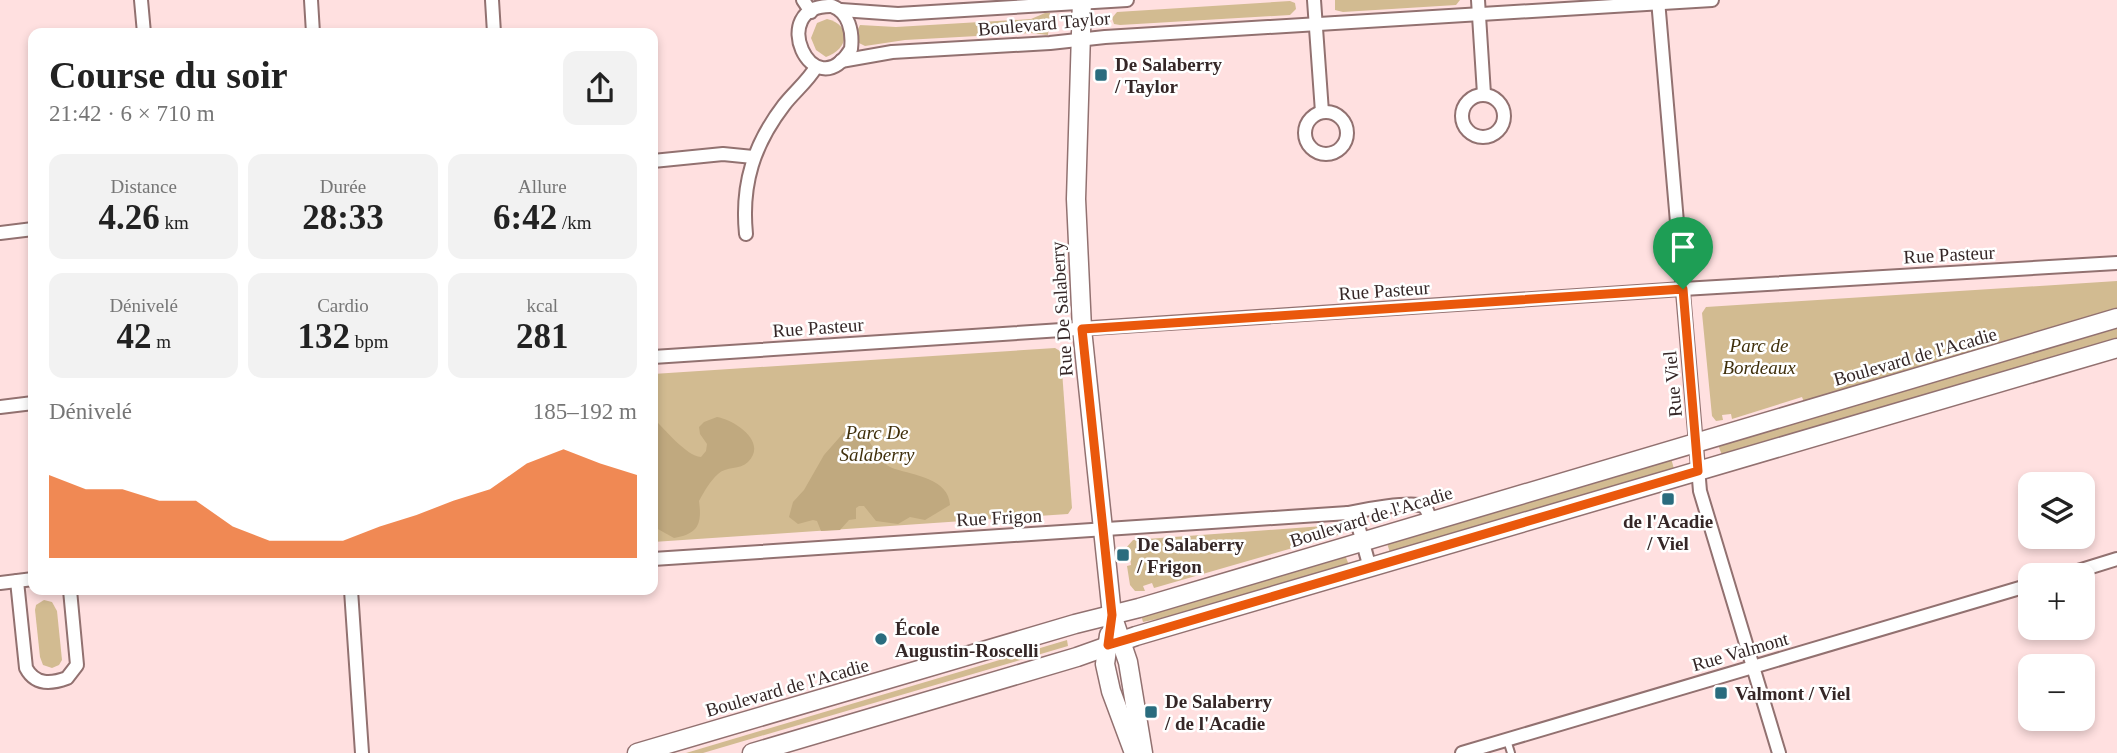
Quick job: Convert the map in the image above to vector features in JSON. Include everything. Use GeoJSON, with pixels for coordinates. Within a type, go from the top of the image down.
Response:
{"type":"FeatureCollection","features":[{"type":"Feature","properties":{"kind":"main road","name":"Rue De Salaberry"},"geometry":{"type":"LineString","coordinates":[[1082,2],[1076,199],[1082,329],[1115,643],[1133,685],[1143,753]]}},
{"type":"Feature","properties":{"kind":"main road","name":"Boulevard de l'Acadie"},"geometry":{"type":"LineString","coordinates":[[637,753],[2117,318]]}},
{"type":"Feature","properties":{"kind":"main road"},"geometry":{"type":"LineString","coordinates":[[752,753],[1077,657],[1115,643],[2117,348]]}},
{"type":"Feature","properties":{"kind":"main road","name":"Rue De Salaberry"},"geometry":{"type":"LineString","coordinates":[[1115,643],[1105,664],[1111,691],[1134,753]]}},
{"type":"Feature","properties":{"kind":"street"},"geometry":{"type":"LineString","coordinates":[[141,0],[144,28]]}},
{"type":"Feature","properties":{"kind":"street"},"geometry":{"type":"LineString","coordinates":[[311,0],[313,28]]}},
{"type":"Feature","properties":{"kind":"street"},"geometry":{"type":"LineString","coordinates":[[492,0],[494,28]]}},
{"type":"Feature","properties":{"kind":"street"},"geometry":{"type":"LineString","coordinates":[[803,0],[811,12]]}},
{"type":"Feature","properties":{"kind":"street","name":"Boulevard Taylor"},"geometry":{"type":"LineString","coordinates":[[841,10],[898,14],[1127,0]]}},
{"type":"Feature","properties":{"kind":"street"},"geometry":{"type":"LineString","coordinates":[[1314,0],[1321,112]]}},
{"type":"Feature","properties":{"kind":"street"},"geometry":{"type":"LineString","coordinates":[[1478,0],[1483,94]]}},
{"type":"Feature","properties":{"kind":"street","name":"Boulevard Taylor"},"geometry":{"type":"LineString","coordinates":[[841,61],[892,52],[1712,0]]}},
{"type":"Feature","properties":{"kind":"street","name":"Rue Viel"},"geometry":{"type":"LineString","coordinates":[[1659,2],[1700,491],[1779,753]]}},
{"type":"Feature","properties":{"kind":"street"},"geometry":{"type":"LineString","coordinates":[[825,6],[841,10],[849,25],[852,40],[849,53],[831,66],[816,67],[805,58],[799,40],[800,25],[811,12],[825,6]]}},
{"type":"Feature","properties":{"kind":"street"},"geometry":{"type":"LineString","coordinates":[[746,234],[746,184],[753,157],[769,126],[816,67]]}},
{"type":"Feature","properties":{"kind":"street"},"geometry":{"type":"LineString","coordinates":[[658,160],[723,154],[753,157]]}},
{"type":"Feature","properties":{"kind":"street"},"geometry":{"type":"LineString","coordinates":[[0,233],[28,230]]}},
{"type":"Feature","properties":{"kind":"street","name":"Rue Pasteur"},"geometry":{"type":"LineString","coordinates":[[658,357],[2117,263]]}},
{"type":"Feature","properties":{"kind":"street"},"geometry":{"type":"LineString","coordinates":[[0,407],[28,404]]}},
{"type":"Feature","properties":{"kind":"street","name":"Rue Frigon"},"geometry":{"type":"LineString","coordinates":[[658,559],[1348,513],[1372,508],[1420,506],[1426,508],[1430,521]]}},
{"type":"Feature","properties":{"kind":"street"},"geometry":{"type":"LineString","coordinates":[[1348,513],[1356,521],[1370,568]]}},
{"type":"Feature","properties":{"kind":"street"},"geometry":{"type":"LineString","coordinates":[[2095,566],[2117,559]]}},
{"type":"Feature","properties":{"kind":"street"},"geometry":{"type":"LineString","coordinates":[[0,583],[28,580]]}},
{"type":"Feature","properties":{"kind":"street"},"geometry":{"type":"LineString","coordinates":[[18,581],[26,668],[33,678],[41,682],[63,680],[73,673],[77,665],[70,595]]}},
{"type":"Feature","properties":{"kind":"street","name":"Rue Valmont"},"geometry":{"type":"LineString","coordinates":[[1462,753],[2018,589]]}},
{"type":"Feature","properties":{"kind":"street"},"geometry":{"type":"LineString","coordinates":[[351,595],[362,753]]}},
{"type":"Feature","properties":{"kind":"lane"},"geometry":{"type":"LineString","coordinates":[[1507,740],[1511,753]]}},
{"type":"Feature","properties":{"kind":"green space"},"geometry":{"type":"Polygon","coordinates":[[[1335,0],[1460,0],[1456,5],[1343,12],[1335,10],[1335,0]]]}},
{"type":"Feature","properties":{"kind":"green space"},"geometry":{"type":"Polygon","coordinates":[[[1290,1],[1295,3],[1296,9],[1290,15],[1120,25],[1114,24],[1112,18],[1117,12],[1290,1]]]}},
{"type":"Feature","properties":{"kind":"green space"},"geometry":{"type":"Polygon","coordinates":[[[1050,13],[1048,35],[1031,33],[905,40],[865,46],[859,43],[860,25],[896,27],[1031,19],[1050,13]]]}},
{"type":"Feature","properties":{"kind":"green space"},"geometry":{"type":"Polygon","coordinates":[[[827,19],[841,26],[844,37],[839,49],[826,57],[816,50],[811,38],[817,23],[827,19]]]}},
{"type":"Feature","properties":{"kind":"green space","name":"Parc de Bordeaux"},"geometry":{"type":"Polygon","coordinates":[[[2117,281],[2117,309],[1804,402],[1802,397],[1732,419],[1731,414],[1722,415],[1723,420],[1716,421],[1712,416],[1702,313],[1706,307],[2117,281]]]}},
{"type":"Feature","properties":{"kind":"green space"},"geometry":{"type":"Polygon","coordinates":[[[2117,326],[2117,338],[1722,455],[1718,445],[2117,326]]]}},
{"type":"Feature","properties":{"kind":"green space","name":"Parc De Salaberry"},"geometry":{"type":"Polygon","coordinates":[[[1055,348],[1060,351],[1061,357],[1072,508],[1068,514],[658,542],[658,374],[1055,348]]]}},
{"type":"Feature","properties":{"kind":"green space"},"geometry":{"type":"Polygon","coordinates":[[[1671,458],[1674,469],[1390,553],[1387,543],[1671,458]]]}},
{"type":"Feature","properties":{"kind":"green space"},"geometry":{"type":"Polygon","coordinates":[[[1336,525],[1338,535],[1154,588],[1152,583],[1143,586],[1145,591],[1135,591],[1130,585],[1127,566],[1131,565],[1130,557],[1126,556],[1126,548],[1133,540],[1336,525]]]}},
{"type":"Feature","properties":{"kind":"green space"},"geometry":{"type":"Polygon","coordinates":[[[1345,555],[1349,565],[1195,611],[1143,622],[1141,615],[1345,555]]]}},
{"type":"Feature","properties":{"kind":"green space"},"geometry":{"type":"Polygon","coordinates":[[[44,600],[52,602],[57,611],[62,660],[52,668],[43,665],[40,657],[35,610],[36,605],[44,600]]]}},
{"type":"Feature","properties":{"kind":"green space"},"geometry":{"type":"Polygon","coordinates":[[[1067,640],[1068,646],[703,753],[686,753],[1067,640]]]}},
{"type":"Feature","properties":{"kind":"shaded area"},"geometry":{"type":"Polygon","coordinates":[[[717,417],[740,427],[752,440],[753,454],[745,464],[721,472],[712,480],[699,501],[700,516],[697,526],[689,534],[674,538],[658,529],[658,423],[682,447],[701,457],[707,444],[699,427],[717,417]]]}},
{"type":"Feature","properties":{"kind":"shaded area"},"geometry":{"type":"Polygon","coordinates":[[[853,428],[865,436],[888,466],[920,476],[944,489],[950,505],[925,520],[910,517],[898,524],[876,521],[864,506],[859,506],[856,508],[856,519],[849,520],[840,530],[821,531],[817,521],[798,524],[789,517],[793,502],[804,490],[824,455],[846,430],[853,428]]]}},
{"type":"Feature","properties":{"kind":"place","name":"De Salaberry / Taylor"},"geometry":{"type":"Point","coordinates":[1101,75]}},
{"type":"Feature","properties":{"kind":"place","name":"de l'Acadie / Viel"},"geometry":{"type":"Point","coordinates":[1668,499]}},
{"type":"Feature","properties":{"kind":"place","name":"De Salaberry / Frigon"},"geometry":{"type":"Point","coordinates":[1123,555]}},
{"type":"Feature","properties":{"kind":"place","name":"École Augustin-Roscelli"},"geometry":{"type":"Point","coordinates":[881,639]}},
{"type":"Feature","properties":{"kind":"place","name":"Valmont / Viel"},"geometry":{"type":"Point","coordinates":[1721,693]}},
{"type":"Feature","properties":{"kind":"place","name":"De Salaberry / de l'Acadie"},"geometry":{"type":"Point","coordinates":[1151,712]}},
{"type":"Feature","properties":{"kind":"route"},"geometry":{"type":"LineString","coordinates":[[1683,289],[1698,471],[1108,645],[1112,615],[1082,329],[1683,289]]}}]}
